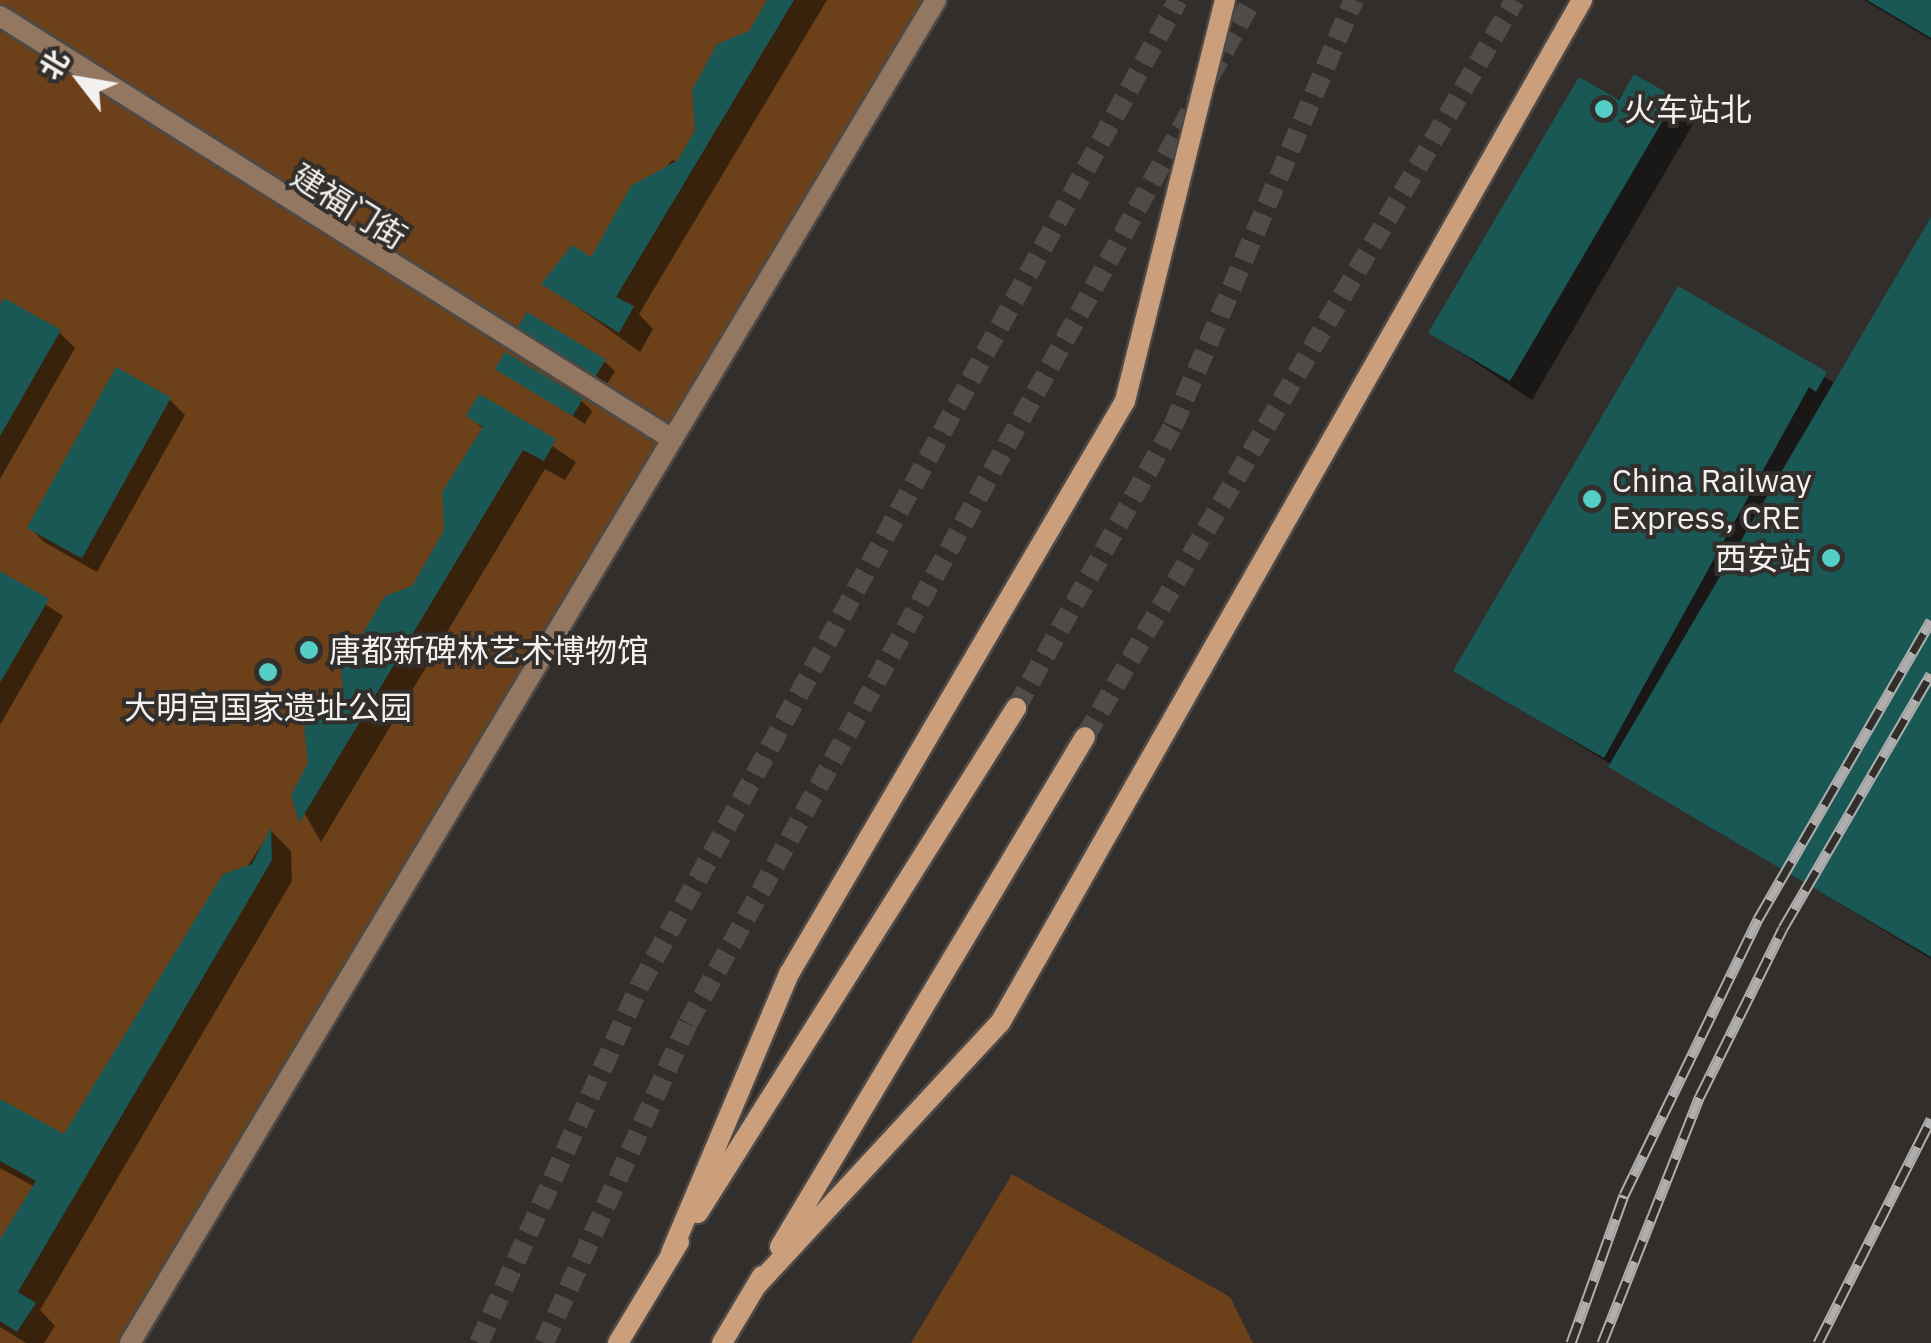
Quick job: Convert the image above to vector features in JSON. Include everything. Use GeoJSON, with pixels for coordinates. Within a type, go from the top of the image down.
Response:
{"type":"FeatureCollection","features":[{"type":"Feature","properties":{"kind":"street"},"geometry":{"type":"LineString","coordinates":[[130,1343],[936,0]]}},
{"type":"Feature","properties":{"kind":"street"},"geometry":{"type":"LineString","coordinates":[[671,1253],[789,974],[1124,401],[1226,0]]}},
{"type":"Feature","properties":{"kind":"street"},"geometry":{"type":"LineString","coordinates":[[757,1285],[1000,1024],[1582,0]]}},
{"type":"Feature","properties":{"kind":"street","name":"建福门街"},"geometry":{"type":"LineString","coordinates":[[0,16],[672,439]]}},
{"type":"Feature","properties":{"kind":"street"},"geometry":{"type":"LineString","coordinates":[[618,1343],[671,1253],[841,998],[1016,708]]}},
{"type":"Feature","properties":{"kind":"street"},"geometry":{"type":"LineString","coordinates":[[722,1343],[1085,738]]}},
{"type":"Feature","properties":{"kind":"shaded area","name":"大明宫国家遗址公园"},"geometry":{"type":"Polygon","coordinates":[[[0,0],[941,0],[131,1343],[0,1343],[0,0]]]}},
{"type":"Feature","properties":{"kind":"shaded area"},"geometry":{"type":"Polygon","coordinates":[[[1012,1174],[1230,1297],[1253,1343],[911,1343],[1012,1174]]]}},
{"type":"Feature","properties":{"kind":"building"},"geometry":{"type":"Polygon","coordinates":[[[767,0],[794,0],[616,297],[634,306],[619,333],[541,284],[572,245],[591,257],[631,186],[678,160],[695,130],[692,90],[717,44],[749,31],[767,0]]]}},
{"type":"Feature","properties":{"kind":"building"},"geometry":{"type":"Polygon","coordinates":[[[1867,0],[1931,0],[1931,38],[1867,0]]]}},
{"type":"Feature","properties":{"kind":"building"},"geometry":{"type":"Polygon","coordinates":[[[1634,74],[1676,98],[1510,381],[1428,333],[1579,77],[1619,100],[1634,74]]]}},
{"type":"Feature","properties":{"kind":"building","name":"西安站"},"geometry":{"type":"Polygon","coordinates":[[[1931,217],[1931,957],[1608,767],[1931,217]]]}},
{"type":"Feature","properties":{"kind":"building"},"geometry":{"type":"Polygon","coordinates":[[[1678,286],[1827,372],[1816,392],[1809,387],[1604,758],[1453,671],[1678,286]]]}},
{"type":"Feature","properties":{"kind":"building"},"geometry":{"type":"Polygon","coordinates":[[[4,298],[61,330],[0,436],[0,305],[4,298]]]}},
{"type":"Feature","properties":{"kind":"building"},"geometry":{"type":"Polygon","coordinates":[[[527,312],[606,359],[596,377],[517,329],[527,312]]]}},
{"type":"Feature","properties":{"kind":"building"},"geometry":{"type":"Polygon","coordinates":[[[505,352],[583,399],[573,416],[495,369],[505,352]]]}},
{"type":"Feature","properties":{"kind":"building"},"geometry":{"type":"Polygon","coordinates":[[[116,367],[171,398],[82,558],[27,528],[116,367]]]}},
{"type":"Feature","properties":{"kind":"building"},"geometry":{"type":"Polygon","coordinates":[[[479,394],[556,439],[544,461],[523,450],[299,823],[291,795],[308,763],[304,728],[320,701],[344,702],[341,669],[385,596],[412,586],[444,530],[442,492],[483,427],[466,416],[479,394]]]}},
{"type":"Feature","properties":{"kind":"building"},"geometry":{"type":"Polygon","coordinates":[[[0,571],[49,599],[0,683],[0,571]]]}},
{"type":"Feature","properties":{"kind":"building"},"geometry":{"type":"Polygon","coordinates":[[[271,827],[272,860],[18,1292],[36,1303],[17,1332],[0,1321],[0,1239],[36,1181],[0,1161],[0,1099],[64,1134],[223,874],[252,864],[271,827]]]}},
{"type":"Feature","properties":{"kind":"tunnel"},"geometry":{"type":"LineString","coordinates":[[479,1343],[640,985],[1178,0]]}},
{"type":"Feature","properties":{"kind":"tunnel"},"geometry":{"type":"LineString","coordinates":[[544,1343],[688,1023],[1252,0]]}},
{"type":"Feature","properties":{"kind":"tunnel"},"geometry":{"type":"LineString","coordinates":[[1016,708],[1173,426],[1354,0]]}},
{"type":"Feature","properties":{"kind":"tunnel"},"geometry":{"type":"LineString","coordinates":[[1085,737],[1515,0]]}},
{"type":"Feature","properties":{"kind":"railway"},"geometry":{"type":"LineString","coordinates":[[1571,1343],[1624,1195],[1758,919],[1931,621]]}},
{"type":"Feature","properties":{"kind":"railway"},"geometry":{"type":"LineString","coordinates":[[1602,1343],[1700,1096],[1783,928],[1931,674]]}},
{"type":"Feature","properties":{"kind":"railway"},"geometry":{"type":"LineString","coordinates":[[1818,1343],[1931,1119]]}},
{"type":"Feature","properties":{"kind":"place","name":"火车站北"},"geometry":{"type":"Point","coordinates":[1604,109]}},
{"type":"Feature","properties":{"kind":"place","name":"China Railway Express, CRE"},"geometry":{"type":"Point","coordinates":[1592,499]}},
{"type":"Feature","properties":{"kind":"place","name":"西安站"},"geometry":{"type":"Point","coordinates":[1831,558]}},
{"type":"Feature","properties":{"kind":"place","name":"唐都新碑林艺术博物馆"},"geometry":{"type":"Point","coordinates":[309,650]}},
{"type":"Feature","properties":{"kind":"place","name":"大明宫国家遗址公园"},"geometry":{"type":"Point","coordinates":[268,672]}}]}
